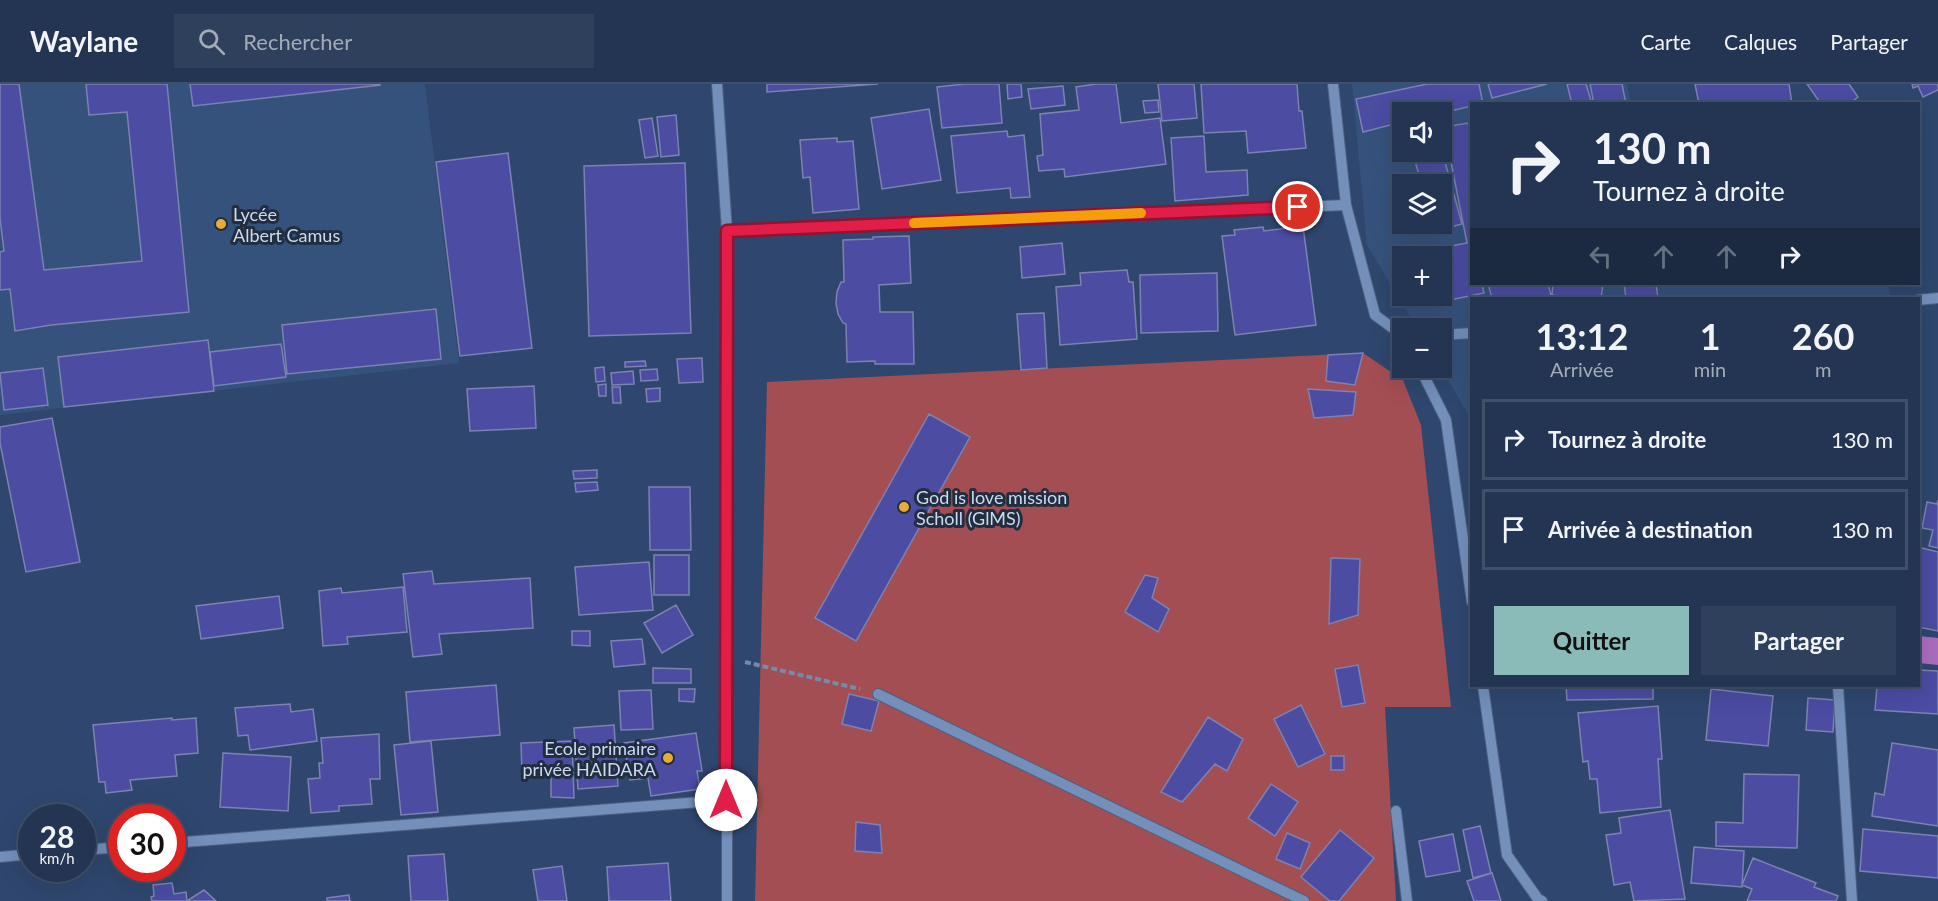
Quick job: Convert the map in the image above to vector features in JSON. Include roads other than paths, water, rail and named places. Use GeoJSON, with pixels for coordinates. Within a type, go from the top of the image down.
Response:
{"type":"FeatureCollection","features":[{"type":"Feature","properties":{"kind":"street"},"geometry":{"type":"LineString","coordinates":[[717,84],[727,231],[727,901]]}},
{"type":"Feature","properties":{"kind":"street"},"geometry":{"type":"LineString","coordinates":[[1333,84],[1346,205],[1375,315],[1392,328]]}},
{"type":"Feature","properties":{"kind":"street"},"geometry":{"type":"LineString","coordinates":[[727,231],[1346,205]]}},
{"type":"Feature","properties":{"kind":"street"},"geometry":{"type":"LineString","coordinates":[[1920,300],[1938,298]]}},
{"type":"Feature","properties":{"kind":"street"},"geometry":{"type":"LineString","coordinates":[[1452,334],[1470,333]]}},
{"type":"Feature","properties":{"kind":"street"},"geometry":{"type":"LineString","coordinates":[[1425,378],[1446,420],[1470,588]]}},
{"type":"Feature","properties":{"kind":"street"},"geometry":{"type":"LineString","coordinates":[[1483,687],[1507,855],[1542,901]]}},
{"type":"Feature","properties":{"kind":"street"},"geometry":{"type":"LineString","coordinates":[[1839,687],[1852,901]]}},
{"type":"Feature","properties":{"kind":"street"},"geometry":{"type":"LineString","coordinates":[[878,694],[1304,901]]}},
{"type":"Feature","properties":{"kind":"street"},"geometry":{"type":"LineString","coordinates":[[186,842],[726,800]]}},
{"type":"Feature","properties":{"kind":"street"},"geometry":{"type":"LineString","coordinates":[[1396,811],[1407,901]]}},
{"type":"Feature","properties":{"kind":"street"},"geometry":{"type":"LineString","coordinates":[[0,857],[18,856]]}},
{"type":"Feature","properties":{"kind":"place","name":"Lycée Albert Camus"},"geometry":{"type":"Point","coordinates":[221,224]}},
{"type":"Feature","properties":{"kind":"place","name":"God is love mission Scholl (GlMS)"},"geometry":{"type":"Point","coordinates":[904,507]}},
{"type":"Feature","properties":{"kind":"place","name":"Ecole primaire privée HAIDARA"},"geometry":{"type":"Point","coordinates":[668,758]}}]}
